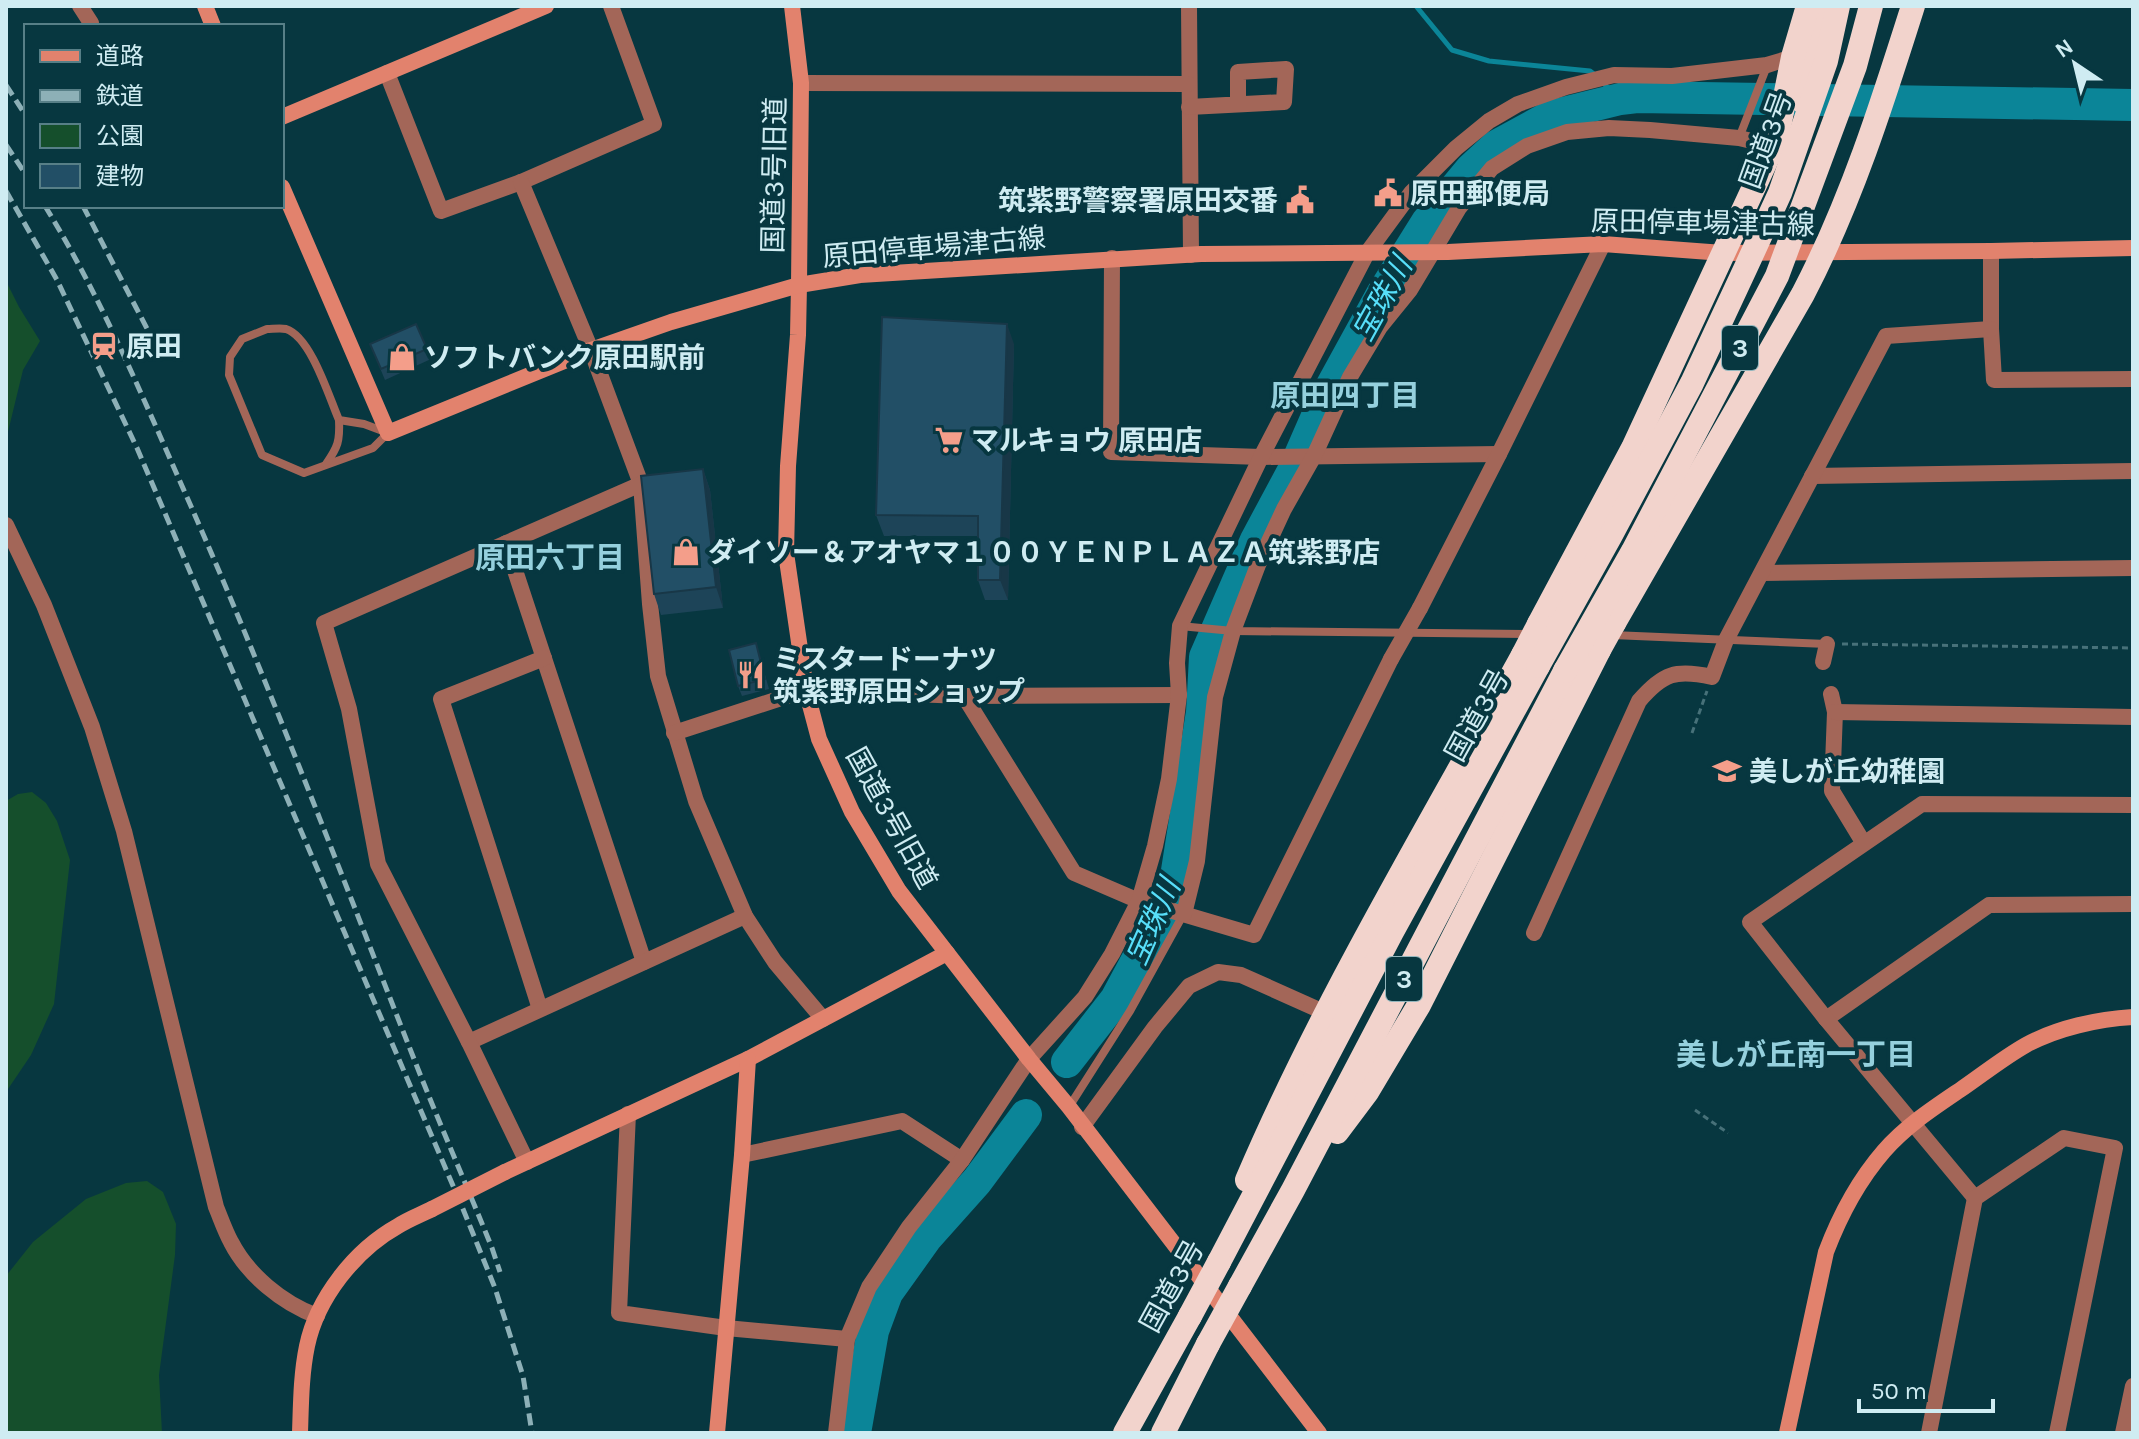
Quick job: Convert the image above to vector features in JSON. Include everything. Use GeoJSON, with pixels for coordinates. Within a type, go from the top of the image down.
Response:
{"type":"FeatureCollection","features":[{"type":"Feature","properties":{"kind":"highway"},"geometry":{"type":"LineString","coordinates":[[1237,1230],[1240,1196],[1271,1124],[1326,1013],[1531,661],[1539,624],[1633,448],[1773,146],[1808,6]]}},
{"type":"Feature","properties":{"kind":"highway"},"geometry":{"type":"LineString","coordinates":[[1780,193],[1826,6]]}},
{"type":"Feature","properties":{"kind":"highway","name":"国道3号"},"geometry":{"type":"LineString","coordinates":[[1125,1433],[1237,1230],[1531,661],[1610,537],[1692,383],[1780,193],[1826,61],[1838,6]]}},
{"type":"Feature","properties":{"kind":"highway","name":"国道3号"},"geometry":{"type":"LineString","coordinates":[[1163,1433],[1777,276],[1855,66],[1871,6]]}},
{"type":"Feature","properties":{"kind":"highway"},"geometry":{"type":"LineString","coordinates":[[1293,1190],[1367,1092],[1419,1005],[1599,650],[1825,252],[1862,161],[1913,6]]}},
{"type":"Feature","properties":{"kind":"street"},"geometry":{"type":"LineString","coordinates":[[80,6],[91,24]]}},
{"type":"Feature","properties":{"kind":"street"},"geometry":{"type":"LineString","coordinates":[[284,116],[546,6]]}},
{"type":"Feature","properties":{"kind":"street"},"geometry":{"type":"LineString","coordinates":[[387,73],[441,211],[521,182],[654,124],[611,6]]}},
{"type":"Feature","properties":{"kind":"street","name":"国道3号旧道"},"geometry":{"type":"LineString","coordinates":[[792,6],[801,83],[799,285],[786,553],[806,690],[819,739],[852,812],[899,891],[1319,1433]]}},
{"type":"Feature","properties":{"kind":"street"},"geometry":{"type":"LineString","coordinates":[[1189,6],[1191,255]]}},
{"type":"Feature","properties":{"kind":"street"},"geometry":{"type":"LineString","coordinates":[[836,1433],[847,1339],[869,1287],[909,1227],[962,1160],[1029,1059],[1085,997],[1112,954],[1139,901],[1155,846],[1169,779],[1179,695],[1177,663],[1180,626],[1261,457],[1367,253],[1411,193],[1456,148],[1489,121],[1518,104],[1614,75],[1672,76],[1792,64]]}},
{"type":"Feature","properties":{"kind":"street"},"geometry":{"type":"LineString","coordinates":[[801,83],[1188,84]]}},
{"type":"Feature","properties":{"kind":"street"},"geometry":{"type":"LineString","coordinates":[[1189,107],[1238,103]]}},
{"type":"Feature","properties":{"kind":"street"},"geometry":{"type":"LineString","coordinates":[[1184,914],[1197,861],[1215,697],[1233,631],[1258,565],[1350,377],[1380,327],[1410,290],[1459,208],[1492,168],[1527,146],[1567,132],[1609,128],[1739,138],[1773,146]]}},
{"type":"Feature","properties":{"kind":"street"},"geometry":{"type":"LineString","coordinates":[[521,182],[591,350],[641,484],[658,676],[696,801],[745,916],[775,962],[823,1019]]}},
{"type":"Feature","properties":{"kind":"street"},"geometry":{"type":"LineString","coordinates":[[284,192],[388,433]]}},
{"type":"Feature","properties":{"kind":"street"},"geometry":{"type":"LineString","coordinates":[[964,696],[1074,873],[1139,901],[1254,935],[1603,244]]}},
{"type":"Feature","properties":{"kind":"street","name":"原田停車場津古線"},"geometry":{"type":"LineString","coordinates":[[388,433],[591,350],[671,322],[799,285],[860,275],[1112,258],[1432,252],[1603,244],[1723,253],[2133,248]]}},
{"type":"Feature","properties":{"kind":"street"},"geometry":{"type":"LineString","coordinates":[[1991,251],[1994,380],[2133,379]]}},
{"type":"Feature","properties":{"kind":"street"},"geometry":{"type":"LineString","coordinates":[[1112,258],[1111,452],[1261,457],[1499,454]]}},
{"type":"Feature","properties":{"kind":"street"},"geometry":{"type":"LineString","coordinates":[[1534,933],[1639,701],[1654,684],[1669,676],[1689,672],[1712,677],[1726,640],[1886,336],[1991,329]]}},
{"type":"Feature","properties":{"kind":"street"},"geometry":{"type":"LineString","coordinates":[[1812,476],[2133,471]]}},
{"type":"Feature","properties":{"kind":"street"},"geometry":{"type":"LineString","coordinates":[[527,1162],[378,864],[349,709],[324,623],[641,484]]}},
{"type":"Feature","properties":{"kind":"street"},"geometry":{"type":"LineString","coordinates":[[6,525],[44,605],[92,727],[124,831],[216,1207],[232,1245],[252,1271],[274,1293],[317,1316]]}},
{"type":"Feature","properties":{"kind":"street"},"geometry":{"type":"LineString","coordinates":[[506,543],[644,962]]}},
{"type":"Feature","properties":{"kind":"street"},"geometry":{"type":"LineString","coordinates":[[1762,573],[2133,568]]}},
{"type":"Feature","properties":{"kind":"street"},"geometry":{"type":"LineString","coordinates":[[1823,662],[1827,644]]}},
{"type":"Feature","properties":{"kind":"street"},"geometry":{"type":"LineString","coordinates":[[540,1009],[441,699],[544,658]]}},
{"type":"Feature","properties":{"kind":"street"},"geometry":{"type":"LineString","coordinates":[[674,733],[806,690],[964,696],[1179,695]]}},
{"type":"Feature","properties":{"kind":"street"},"geometry":{"type":"LineString","coordinates":[[1831,694],[1835,712],[1832,791],[1863,842]]}},
{"type":"Feature","properties":{"kind":"street"},"geometry":{"type":"LineString","coordinates":[[1835,712],[2133,717]]}},
{"type":"Feature","properties":{"kind":"street"},"geometry":{"type":"LineString","coordinates":[[1975,1198],[1750,922],[1922,804],[2133,805]]}},
{"type":"Feature","properties":{"kind":"street"},"geometry":{"type":"LineString","coordinates":[[1826,1019],[1989,905],[2133,904]]}},
{"type":"Feature","properties":{"kind":"street"},"geometry":{"type":"LineString","coordinates":[[469,1042],[745,916]]}},
{"type":"Feature","properties":{"kind":"street"},"geometry":{"type":"LineString","coordinates":[[300,1433],[307,1346],[317,1316],[332,1289],[372,1244],[397,1226],[748,1059],[947,953]]}},
{"type":"Feature","properties":{"kind":"street"},"geometry":{"type":"LineString","coordinates":[[1082,1127],[1189,986],[1218,972],[1241,975],[1326,1013]]}},
{"type":"Feature","properties":{"kind":"street"},"geometry":{"type":"LineString","coordinates":[[1787,1433],[1821,1273],[1837,1224],[1858,1185],[1883,1152],[1911,1123],[2027,1045],[2082,1025],[2133,1017]]}},
{"type":"Feature","properties":{"kind":"street"},"geometry":{"type":"LineString","coordinates":[[717,1433],[748,1059]]}},
{"type":"Feature","properties":{"kind":"street"},"geometry":{"type":"LineString","coordinates":[[628,1114],[619,1313],[726,1328],[847,1339]]}},
{"type":"Feature","properties":{"kind":"street"},"geometry":{"type":"LineString","coordinates":[[742,1155],[902,1121],[962,1160]]}},
{"type":"Feature","properties":{"kind":"street"},"geometry":{"type":"LineString","coordinates":[[1929,1433],[1975,1198],[2064,1138],[2115,1148],[2057,1433]]}},
{"type":"Feature","properties":{"kind":"street"},"geometry":{"type":"LineString","coordinates":[[2123,1433],[2133,1386]]}},
{"type":"Feature","properties":{"kind":"lane"},"geometry":{"type":"LineString","coordinates":[[1739,138],[1767,65]]}},
{"type":"Feature","properties":{"kind":"lane"},"geometry":{"type":"LineString","coordinates":[[325,466],[337,448],[339,420],[303,341],[286,329],[267,329],[242,339],[230,357],[229,375],[262,455],[304,473],[325,466],[373,448],[388,433],[364,424],[339,420]]}},
{"type":"Feature","properties":{"kind":"lane"},"geometry":{"type":"LineString","coordinates":[[1180,626],[1233,631],[1630,636],[1827,644]]}},
{"type":"Feature","properties":{"kind":"lane"},"geometry":{"type":"LineString","coordinates":[[1069,1107],[1130,1011],[1184,914]]}},
{"type":"Feature","properties":{"kind":"path"},"geometry":{"type":"LineString","coordinates":[[1827,644],[2133,648]]}},
{"type":"Feature","properties":{"kind":"path"},"geometry":{"type":"LineString","coordinates":[[1692,733],[1712,677]]}},
{"type":"Feature","properties":{"kind":"path"},"geometry":{"type":"LineString","coordinates":[[1695,1110],[1728,1133]]}},
{"type":"Feature","properties":{"kind":"green space"},"geometry":{"type":"Polygon","coordinates":[[[6,281],[40,341],[23,370],[6,440],[6,281]]]}},
{"type":"Feature","properties":{"kind":"green space"},"geometry":{"type":"Polygon","coordinates":[[[32,792],[46,803],[57,821],[70,860],[54,1004],[31,1055],[6,1092],[6,801],[18,794],[32,792]]]}},
{"type":"Feature","properties":{"kind":"green space"},"geometry":{"type":"Polygon","coordinates":[[[147,1181],[163,1192],[176,1224],[175,1255],[159,1375],[162,1433],[6,1433],[6,1276],[33,1242],[86,1199],[126,1183],[147,1181]]]}},
{"type":"Feature","properties":{"kind":"building","name":"マルキョウ 原田店"},"geometry":{"type":"Polygon","coordinates":[[[882,317],[1007,324],[1000,580],[978,580],[978,516],[876,515],[882,317]]]}},
{"type":"Feature","properties":{"kind":"building"},"geometry":{"type":"Polygon","coordinates":[[[416,324],[427,349],[381,369],[370,344],[416,324]]]}},
{"type":"Feature","properties":{"kind":"building","name":"ダイソー＆アオヤマ１００ＹＥＮＰＬＡＺＡ筑紫野店"},"geometry":{"type":"Polygon","coordinates":[[[703,469],[716,587],[654,594],[641,476],[703,469]]]}},
{"type":"Feature","properties":{"kind":"building","name":"ミスタードーナツ 筑紫野原田ショップ"},"geometry":{"type":"Polygon","coordinates":[[[756,643],[765,679],[738,686],[729,650],[756,643]]]}},
{"type":"Feature","properties":{"kind":"waterway"},"geometry":{"type":"LineString","coordinates":[[1416,6],[1452,50],[1489,61],[1590,71],[1595,75]]}},
{"type":"Feature","properties":{"kind":"waterway"},"geometry":{"type":"LineString","coordinates":[[1602,82],[1620,99]]}},
{"type":"Feature","properties":{"kind":"waterway","name":"宝珠川"},"geometry":{"type":"LineString","coordinates":[[1067,1062],[1116,999],[1159,922],[1176,877],[1202,712],[1205,657],[1256,540],[1294,469],[1325,398],[1382,294],[1427,222],[1471,169],[1496,146],[1551,116],[1637,97],[2133,105]]}},
{"type":"Feature","properties":{"kind":"waterway","name":"宝珠川"},"geometry":{"type":"LineString","coordinates":[[855,1433],[873,1331],[887,1293],[927,1237],[977,1181],[1026,1115]]}},
{"type":"Feature","properties":{"kind":"railway"},"geometry":{"type":"LineString","coordinates":[[6,85],[24,113]]}},
{"type":"Feature","properties":{"kind":"railway"},"geometry":{"type":"LineString","coordinates":[[6,145],[24,172]]}},
{"type":"Feature","properties":{"kind":"railway"},"geometry":{"type":"LineString","coordinates":[[6,191],[57,280],[137,448],[463,1209],[495,1288],[523,1376],[532,1433]]}},
{"type":"Feature","properties":{"kind":"railway"},"geometry":{"type":"LineString","coordinates":[[46,208],[86,278],[122,352],[220,573],[500,1272]]}},
{"type":"Feature","properties":{"kind":"railway"},"geometry":{"type":"LineString","coordinates":[[84,208],[153,340]]}},
{"type":"Feature","properties":{"kind":"place","name":"原田郵便局"},"geometry":{"type":"Point","coordinates":[1388,193]}},
{"type":"Feature","properties":{"kind":"place","name":"筑紫野警察署原田交番"},"geometry":{"type":"Point","coordinates":[1300,200]}},
{"type":"Feature","properties":{"kind":"place","name":"原田"},"geometry":{"type":"Point","coordinates":[104,346]}},
{"type":"Feature","properties":{"kind":"place","name":"ソフトバンク原田駅前"},"geometry":{"type":"Point","coordinates":[402,357]}},
{"type":"Feature","properties":{"kind":"place","name":"マルキョウ 原田店"},"geometry":{"type":"Point","coordinates":[949,440]}},
{"type":"Feature","properties":{"kind":"place","name":"ダイソー＆アオヤマ１００ＹＥＮＰＬＡＺＡ筑紫野店"},"geometry":{"type":"Point","coordinates":[686,552]}},
{"type":"Feature","properties":{"kind":"place","name":"ミスタードーナツ 筑紫野原田ショップ"},"geometry":{"type":"Point","coordinates":[751,675]}},
{"type":"Feature","properties":{"kind":"place","name":"美しが丘幼稚園"},"geometry":{"type":"Point","coordinates":[1727,771]}},
{"type":"Feature","properties":{"kind":"district","name":"原田四丁目"},"geometry":{"type":"Point","coordinates":[1345,396]}},
{"type":"Feature","properties":{"kind":"district","name":"原田六丁目"},"geometry":{"type":"Point","coordinates":[550,558]}},
{"type":"Feature","properties":{"kind":"district","name":"美しが丘南一丁目"},"geometry":{"type":"Point","coordinates":[1796,1055]}}]}
